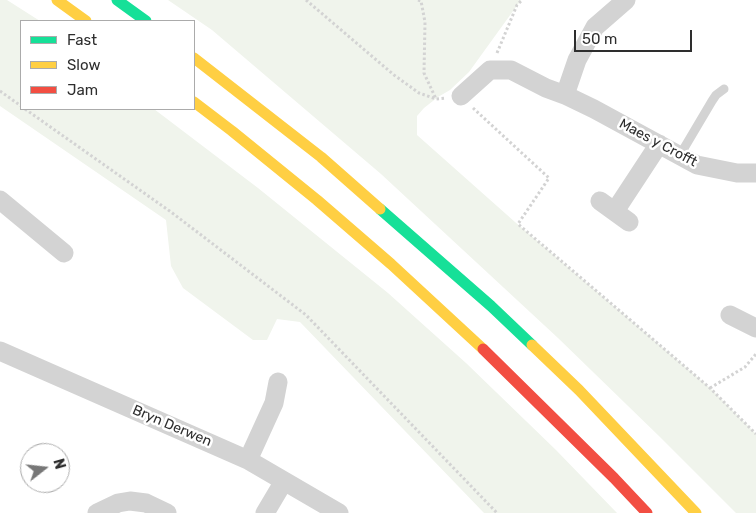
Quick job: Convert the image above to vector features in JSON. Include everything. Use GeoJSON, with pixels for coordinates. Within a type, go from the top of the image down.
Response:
{"type":"FeatureCollection","features":[{"type":"Feature","properties":{"kind":"highway"},"geometry":{"type":"LineString","coordinates":[[57,0],[85,20]]}},
{"type":"Feature","properties":{"kind":"highway"},"geometry":{"type":"LineString","coordinates":[[117,0],[145,20]]}},
{"type":"Feature","properties":{"kind":"highway"},"geometry":{"type":"LineString","coordinates":[[195,59],[321,157],[491,306],[579,390],[696,513]]}},
{"type":"Feature","properties":{"kind":"highway"},"geometry":{"type":"LineString","coordinates":[[195,103],[317,200],[398,270],[470,336],[647,513]]}},
{"type":"Feature","properties":{"kind":"street"},"geometry":{"type":"LineString","coordinates":[[566,95],[577,60],[595,27],[626,0]]}},
{"type":"Feature","properties":{"kind":"street","name":"Maes y Crofft"},"geometry":{"type":"LineString","coordinates":[[490,70],[511,70],[546,88],[566,95],[697,165],[737,173],[756,173]]}},
{"type":"Feature","properties":{"kind":"street"},"geometry":{"type":"LineString","coordinates":[[461,96],[490,70]]}},
{"type":"Feature","properties":{"kind":"street"},"geometry":{"type":"LineString","coordinates":[[615,211],[659,144]]}},
{"type":"Feature","properties":{"kind":"street"},"geometry":{"type":"LineString","coordinates":[[2,205],[64,253]]}},
{"type":"Feature","properties":{"kind":"street"},"geometry":{"type":"LineString","coordinates":[[730,315],[754,321]]}},
{"type":"Feature","properties":{"kind":"street","name":"Bryn Derwen"},"geometry":{"type":"LineString","coordinates":[[0,351],[248,460],[339,513]]}},
{"type":"Feature","properties":{"kind":"street"},"geometry":{"type":"LineString","coordinates":[[248,460],[281,405],[278,382]]}},
{"type":"Feature","properties":{"kind":"street"},"geometry":{"type":"LineString","coordinates":[[265,513],[284,481]]}},
{"type":"Feature","properties":{"kind":"street"},"geometry":{"type":"LineString","coordinates":[[97,513],[118,502],[130,501],[146,503],[167,513]]}},
{"type":"Feature","properties":{"kind":"lane"},"geometry":{"type":"LineString","coordinates":[[680,155],[712,101],[724,89]]}},
{"type":"Feature","properties":{"kind":"path"},"geometry":{"type":"LineString","coordinates":[[306,0],[394,75],[419,93],[436,99],[461,96],[548,178],[518,224],[710,388],[756,434]]}},
{"type":"Feature","properties":{"kind":"path"},"geometry":{"type":"LineString","coordinates":[[420,0],[425,22],[424,73],[436,99]]}},
{"type":"Feature","properties":{"kind":"path"},"geometry":{"type":"LineString","coordinates":[[490,70],[517,5],[522,0]]}},
{"type":"Feature","properties":{"kind":"path"},"geometry":{"type":"LineString","coordinates":[[0,91],[20,105]]}},
{"type":"Feature","properties":{"kind":"path"},"geometry":{"type":"LineString","coordinates":[[26,110],[171,212],[306,315],[497,513]]}},
{"type":"Feature","properties":{"kind":"path"},"geometry":{"type":"LineString","coordinates":[[710,388],[745,367],[756,354]]}},
{"type":"Feature","properties":{"kind":"shaded area"},"geometry":{"type":"Polygon","coordinates":[[[0,0],[7,0],[38,20],[20,20],[20,110],[155,110],[258,188],[388,293],[466,363],[556,450],[617,513],[484,513],[300,322],[277,319],[267,340],[253,340],[183,288],[171,266],[166,220],[0,106],[0,0]]]}},
{"type":"Feature","properties":{"kind":"shaded area"},"geometry":{"type":"Polygon","coordinates":[[[168,0],[521,0],[469,72],[450,90],[424,108],[417,116],[417,135],[515,222],[710,388],[756,434],[756,513],[736,513],[558,338],[381,174],[212,30],[168,0]]]}},
{"type":"Feature","properties":{"kind":"traffic: fast"},"geometry":{"type":"LineString","coordinates":[[117,0],[145,20]]}},
{"type":"Feature","properties":{"kind":"traffic: fast"},"geometry":{"type":"LineString","coordinates":[[380,209],[491,306],[532,345]]}},
{"type":"Feature","properties":{"kind":"traffic: slow"},"geometry":{"type":"LineString","coordinates":[[57,0],[85,20]]}},
{"type":"Feature","properties":{"kind":"traffic: slow"},"geometry":{"type":"LineString","coordinates":[[195,59],[321,157],[380,209]]}},
{"type":"Feature","properties":{"kind":"traffic: slow"},"geometry":{"type":"LineString","coordinates":[[195,103],[317,200],[391,264],[483,349]]}},
{"type":"Feature","properties":{"kind":"traffic: slow"},"geometry":{"type":"LineString","coordinates":[[532,345],[579,390],[696,513]]}},
{"type":"Feature","properties":{"kind":"traffic: jam"},"geometry":{"type":"LineString","coordinates":[[483,349],[647,513]]}}]}
